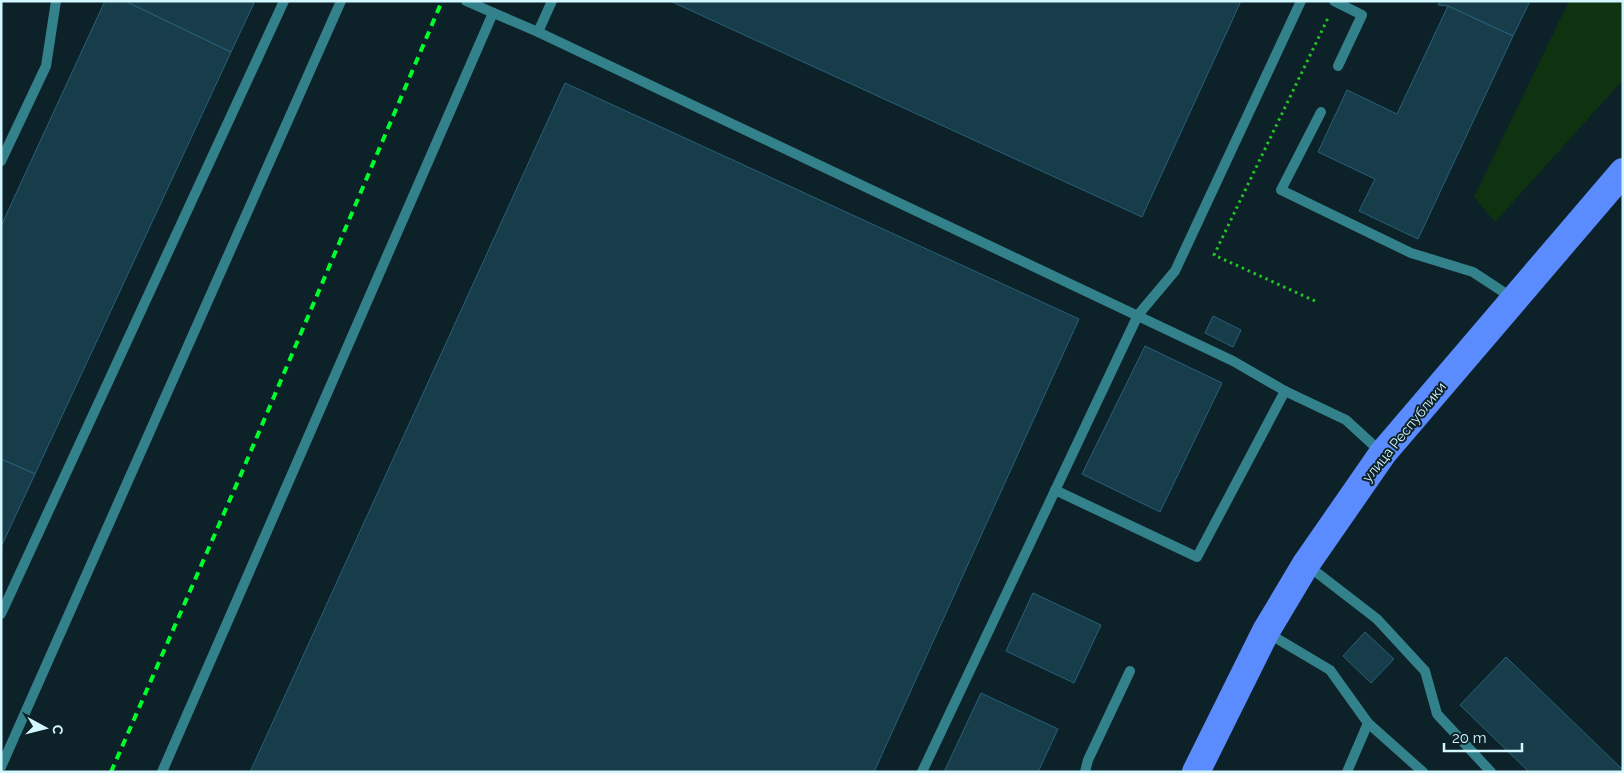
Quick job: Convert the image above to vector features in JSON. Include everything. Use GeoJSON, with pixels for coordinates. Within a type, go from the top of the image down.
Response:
{"type":"FeatureCollection","features":[{"type":"Feature","properties":{"kind":"main road","name":"улица Республики"},"geometry":{"type":"LineString","coordinates":[[1196,772],[1266,631],[1306,564],[1383,453],[1623,172]]}},
{"type":"Feature","properties":{"kind":"lane"},"geometry":{"type":"LineString","coordinates":[[1,161],[46,66],[56,1]]}},
{"type":"Feature","properties":{"kind":"lane"},"geometry":{"type":"LineString","coordinates":[[1,614],[284,1]]}},
{"type":"Feature","properties":{"kind":"lane"},"geometry":{"type":"LineString","coordinates":[[1,768],[341,1]]}},
{"type":"Feature","properties":{"kind":"lane"},"geometry":{"type":"LineString","coordinates":[[466,1],[538,32],[1234,361],[1285,391],[1346,420],[1383,453]]}},
{"type":"Feature","properties":{"kind":"lane"},"geometry":{"type":"LineString","coordinates":[[538,32],[552,1]]}},
{"type":"Feature","properties":{"kind":"lane"},"geometry":{"type":"LineString","coordinates":[[922,772],[1138,315],[1175,271],[1301,1]]}},
{"type":"Feature","properties":{"kind":"lane"},"geometry":{"type":"LineString","coordinates":[[1334,1],[1362,15],[1338,66]]}},
{"type":"Feature","properties":{"kind":"lane"},"geometry":{"type":"LineString","coordinates":[[162,772],[493,13]]}},
{"type":"Feature","properties":{"kind":"lane"},"geometry":{"type":"LineString","coordinates":[[1321,112],[1281,190],[1411,253],[1473,272],[1514,299]]}},
{"type":"Feature","properties":{"kind":"lane"},"geometry":{"type":"LineString","coordinates":[[1055,490],[1197,557],[1285,391]]}},
{"type":"Feature","properties":{"kind":"lane"},"geometry":{"type":"LineString","coordinates":[[1306,564],[1377,619],[1425,671],[1437,714],[1491,772]]}},
{"type":"Feature","properties":{"kind":"lane"},"geometry":{"type":"LineString","coordinates":[[1266,631],[1330,670],[1368,723],[1423,772]]}},
{"type":"Feature","properties":{"kind":"lane"},"geometry":{"type":"LineString","coordinates":[[1085,772],[1088,760],[1130,672]]}},
{"type":"Feature","properties":{"kind":"lane"},"geometry":{"type":"LineString","coordinates":[[1347,772],[1368,723]]}},
{"type":"Feature","properties":{"kind":"green space"},"geometry":{"type":"Polygon","coordinates":[[[1569,1],[1623,1],[1623,80],[1495,222],[1474,197],[1569,1]]]}},
{"type":"Feature","properties":{"kind":"building"},"geometry":{"type":"Polygon","coordinates":[[[105,1],[125,1],[231,52],[35,474],[1,459],[1,226],[105,1]]]}},
{"type":"Feature","properties":{"kind":"building"},"geometry":{"type":"Polygon","coordinates":[[[125,1],[250,1],[254,3],[231,52],[125,1]]]}},
{"type":"Feature","properties":{"kind":"building"},"geometry":{"type":"Polygon","coordinates":[[[670,1],[1241,1],[1142,217],[670,1]]]}},
{"type":"Feature","properties":{"kind":"building"},"geometry":{"type":"Polygon","coordinates":[[[1440,1],[1530,1],[1513,36],[1448,6],[1438,5],[1440,1]]]}},
{"type":"Feature","properties":{"kind":"building"},"geometry":{"type":"Polygon","coordinates":[[[1448,6],[1513,36],[1418,239],[1359,211],[1375,179],[1318,152],[1347,90],[1397,114],[1448,6]]]}},
{"type":"Feature","properties":{"kind":"building"},"geometry":{"type":"Polygon","coordinates":[[[565,83],[1079,319],[874,772],[250,772],[565,83]]]}},
{"type":"Feature","properties":{"kind":"building"},"geometry":{"type":"Polygon","coordinates":[[[1213,316],[1241,330],[1233,347],[1205,333],[1213,316]]]}},
{"type":"Feature","properties":{"kind":"building"},"geometry":{"type":"Polygon","coordinates":[[[1145,346],[1222,383],[1160,512],[1082,474],[1145,346]]]}},
{"type":"Feature","properties":{"kind":"building"},"geometry":{"type":"Polygon","coordinates":[[[1,459],[35,474],[1,547],[1,459]]]}},
{"type":"Feature","properties":{"kind":"building"},"geometry":{"type":"Polygon","coordinates":[[[1033,593],[1101,625],[1074,683],[1006,651],[1033,593]]]}},
{"type":"Feature","properties":{"kind":"building"},"geometry":{"type":"Polygon","coordinates":[[[1365,632],[1394,659],[1371,683],[1343,656],[1365,632]]]}},
{"type":"Feature","properties":{"kind":"building"},"geometry":{"type":"Polygon","coordinates":[[[1506,657],[1623,772],[1529,772],[1460,705],[1506,657]]]}},
{"type":"Feature","properties":{"kind":"building"},"geometry":{"type":"Polygon","coordinates":[[[981,693],[1058,729],[1038,772],[944,772],[981,693]]]}},
{"type":"Feature","properties":{"kind":"railway"},"geometry":{"type":"LineString","coordinates":[[111,772],[242,472],[442,1]]}}]}
